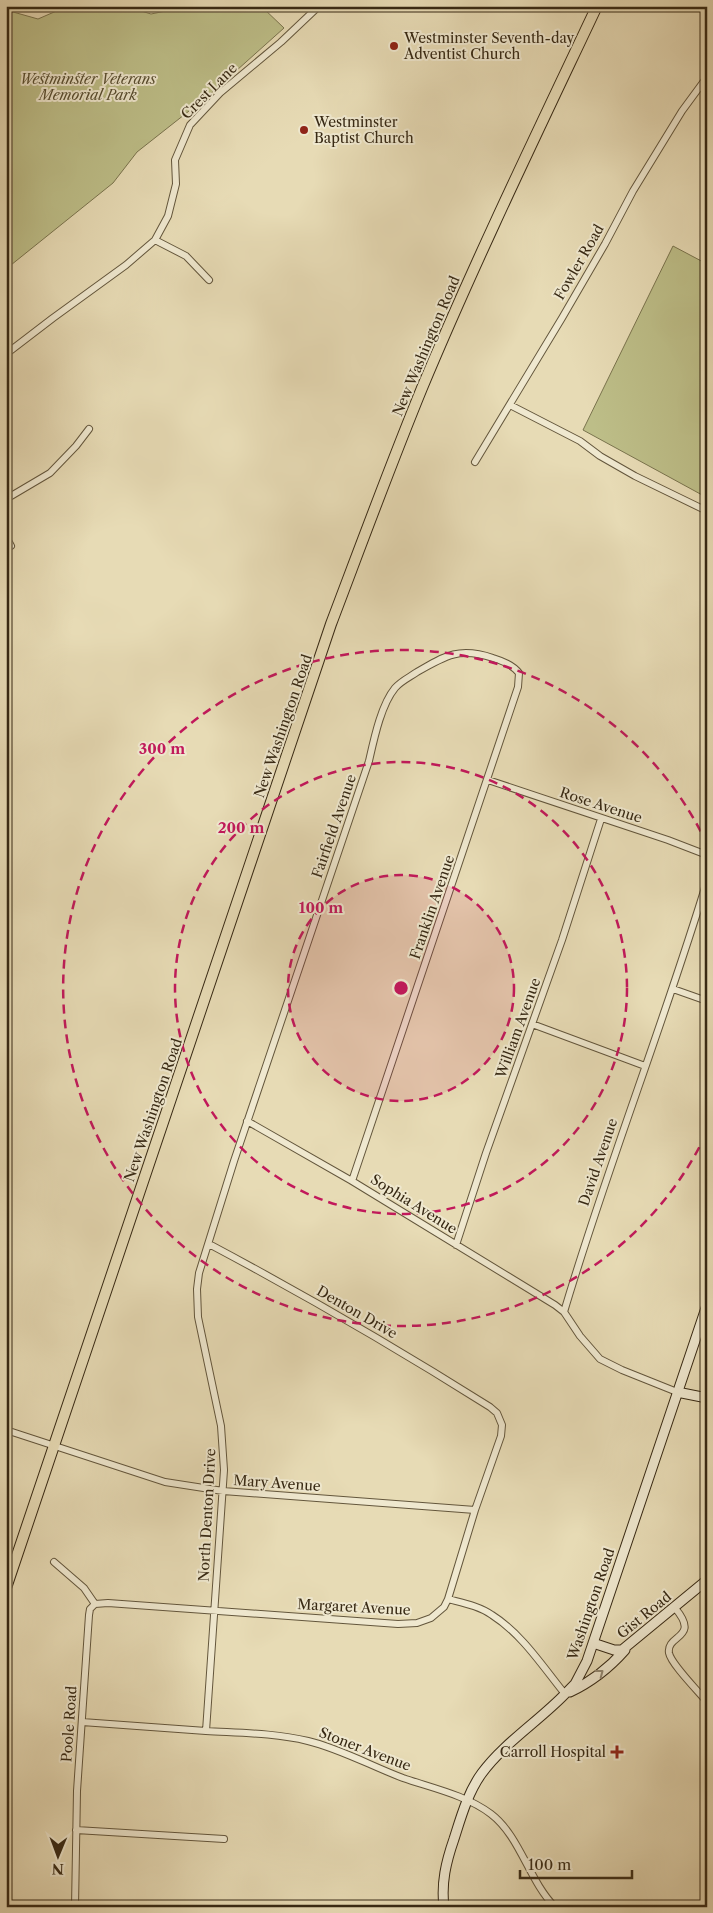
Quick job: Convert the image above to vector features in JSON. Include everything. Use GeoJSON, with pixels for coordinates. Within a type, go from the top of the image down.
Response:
{"type":"FeatureCollection","features":[{"type":"Feature","properties":{"kind":"main road","name":"New Washington Road"},"geometry":{"type":"LineString","coordinates":[[6,1588],[352,567],[400,443],[454,314],[597,6]]}},
{"type":"Feature","properties":{"kind":"main road","name":"Washington Road"},"geometry":{"type":"LineString","coordinates":[[444,1907],[445,1872],[468,1800],[477,1781],[486,1768],[566,1694],[582,1673],[707,1304]]}},
{"type":"Feature","properties":{"kind":"main road"},"geometry":{"type":"LineString","coordinates":[[677,1392],[707,1398]]}},
{"type":"Feature","properties":{"kind":"main road","name":"Gist Road"},"geometry":{"type":"LineString","coordinates":[[593,1643],[618,1651],[629,1646],[707,1580]]}},
{"type":"Feature","properties":{"kind":"main road"},"geometry":{"type":"LineString","coordinates":[[566,1694],[581,1687],[614,1662],[629,1646]]}},
{"type":"Feature","properties":{"kind":"street","name":"Crest Lane"},"geometry":{"type":"LineString","coordinates":[[6,354],[126,265],[154,240],[168,216],[176,184],[175,160],[190,125],[220,93],[281,42],[319,6]]}},
{"type":"Feature","properties":{"kind":"street","name":"Fowler Road"},"geometry":{"type":"LineString","coordinates":[[475,462],[605,244],[633,191],[682,110],[707,77]]}},
{"type":"Feature","properties":{"kind":"street"},"geometry":{"type":"LineString","coordinates":[[154,240],[186,256],[209,280]]}},
{"type":"Feature","properties":{"kind":"street"},"geometry":{"type":"LineString","coordinates":[[510,405],[580,441],[600,456],[635,476],[707,511]]}},
{"type":"Feature","properties":{"kind":"street"},"geometry":{"type":"LineString","coordinates":[[6,499],[50,473],[76,446],[89,429]]}},
{"type":"Feature","properties":{"kind":"street"},"geometry":{"type":"LineString","coordinates":[[6,537],[12,546]]}},
{"type":"Feature","properties":{"kind":"street","name":"Fairfield Avenue"},"geometry":{"type":"LineString","coordinates":[[209,1244],[247,1121],[310,940],[370,760],[380,722],[391,694],[402,681],[434,662],[452,654],[469,652],[506,662],[516,668],[520,679],[515,698]]}},
{"type":"Feature","properties":{"kind":"street","name":"Franklin Avenue"},"geometry":{"type":"LineString","coordinates":[[352,1181],[515,698]]}},
{"type":"Feature","properties":{"kind":"street","name":"Rose Avenue"},"geometry":{"type":"LineString","coordinates":[[488,780],[668,840],[707,855]]}},
{"type":"Feature","properties":{"kind":"street","name":"William Avenue"},"geometry":{"type":"LineString","coordinates":[[456,1245],[562,940],[601,819]]}},
{"type":"Feature","properties":{"kind":"street","name":"David Avenue"},"geometry":{"type":"LineString","coordinates":[[564,1312],[586,1238],[673,989],[706,883]]}},
{"type":"Feature","properties":{"kind":"street"},"geometry":{"type":"LineString","coordinates":[[673,989],[707,1001]]}},
{"type":"Feature","properties":{"kind":"street"},"geometry":{"type":"LineString","coordinates":[[532,1024],[645,1066]]}},
{"type":"Feature","properties":{"kind":"street","name":"Sophia Avenue"},"geometry":{"type":"LineString","coordinates":[[247,1121],[352,1181],[536,1292],[564,1312]]}},
{"type":"Feature","properties":{"kind":"street","name":"Denton Drive"},"geometry":{"type":"LineString","coordinates":[[209,1244],[284,1284],[427,1368],[497,1413],[502,1425],[501,1436],[475,1510]]}},
{"type":"Feature","properties":{"kind":"street","name":"North Denton Drive"},"geometry":{"type":"LineString","coordinates":[[206,1731],[224,1470],[221,1426],[196,1305],[199,1273],[209,1244]]}},
{"type":"Feature","properties":{"kind":"street"},"geometry":{"type":"LineString","coordinates":[[564,1312],[580,1336],[600,1359],[677,1392]]}},
{"type":"Feature","properties":{"kind":"street"},"geometry":{"type":"LineString","coordinates":[[6,1430],[54,1446]]}},
{"type":"Feature","properties":{"kind":"street","name":"Mary Avenue"},"geometry":{"type":"LineString","coordinates":[[54,1446],[165,1482],[223,1491],[475,1510]]}},
{"type":"Feature","properties":{"kind":"street"},"geometry":{"type":"LineString","coordinates":[[475,1510],[448,1599],[473,1606],[500,1620],[523,1643],[566,1694]]}},
{"type":"Feature","properties":{"kind":"street"},"geometry":{"type":"LineString","coordinates":[[54,1562],[84,1588],[95,1604]]}},
{"type":"Feature","properties":{"kind":"street","name":"Margaret Avenue"},"geometry":{"type":"LineString","coordinates":[[95,1604],[108,1603],[410,1624],[431,1618],[444,1607],[448,1599]]}},
{"type":"Feature","properties":{"kind":"street","name":"Poole Road"},"geometry":{"type":"LineString","coordinates":[[75,1907],[76,1830],[89,1615],[90,1609],[95,1604]]}},
{"type":"Feature","properties":{"kind":"street"},"geometry":{"type":"LineString","coordinates":[[675,1608],[682,1616],[684,1629],[681,1635],[670,1645],[669,1655],[707,1702]]}},
{"type":"Feature","properties":{"kind":"street","name":"Stoner Avenue"},"geometry":{"type":"LineString","coordinates":[[82,1722],[254,1734],[309,1741],[396,1775],[468,1800],[484,1809],[497,1820],[512,1839],[545,1896],[555,1907]]}},
{"type":"Feature","properties":{"kind":"street"},"geometry":{"type":"LineString","coordinates":[[76,1830],[224,1839]]}},
{"type":"Feature","properties":{"kind":"green space","name":"Westminster Veterans Memorial Park"},"geometry":{"type":"Polygon","coordinates":[[[68,6],[125,6],[151,14],[190,6],[261,6],[284,28],[208,96],[137,152],[113,183],[6,269],[6,10],[38,19],[68,6]]]}},
{"type":"Feature","properties":{"kind":"green space"},"geometry":{"type":"Polygon","coordinates":[[[673,246],[707,264],[707,491],[704,496],[583,430],[673,246]]]}},
{"type":"Feature","properties":{"kind":"place","name":"Westminster Seventh-day Adventist Church"},"geometry":{"type":"Point","coordinates":[394,46]}},
{"type":"Feature","properties":{"kind":"place","name":"Westminster Baptist Church"},"geometry":{"type":"Point","coordinates":[304,130]}},
{"type":"Feature","properties":{"kind":"place","name":"Carroll Hospital"},"geometry":{"type":"Point","coordinates":[617,1752]}}]}
